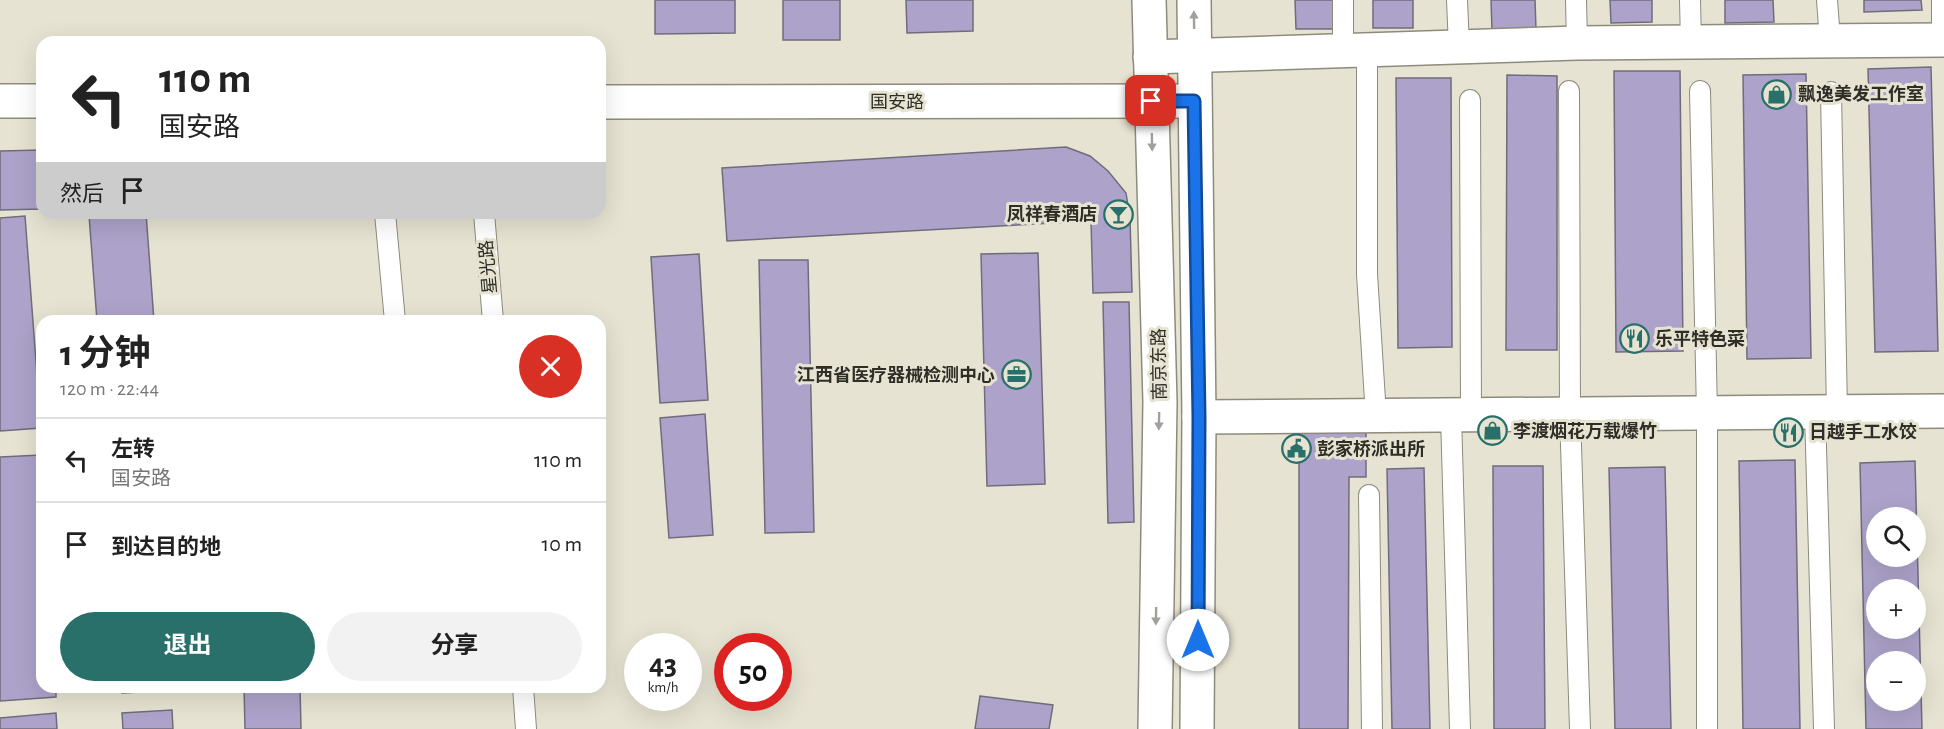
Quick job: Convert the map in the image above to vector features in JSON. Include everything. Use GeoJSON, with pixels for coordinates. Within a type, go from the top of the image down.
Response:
{"type":"FeatureCollection","features":[{"type":"Feature","properties":{"kind":"street","name":"南京东路"},"geometry":{"type":"LineString","coordinates":[[1149,0],[1160,402],[1155,729]]}},
{"type":"Feature","properties":{"kind":"street"},"geometry":{"type":"LineString","coordinates":[[1194,0],[1199,417],[1197,729]]}},
{"type":"Feature","properties":{"kind":"street"},"geometry":{"type":"LineString","coordinates":[[1150,57],[1577,42],[1943,40]]}},
{"type":"Feature","properties":{"kind":"street"},"geometry":{"type":"LineString","coordinates":[[0,101],[36,101]]}},
{"type":"Feature","properties":{"kind":"street","name":"国安路"},"geometry":{"type":"LineString","coordinates":[[606,102],[1194,101]]}},
{"type":"Feature","properties":{"kind":"street"},"geometry":{"type":"LineString","coordinates":[[1199,417],[1944,411]]}},
{"type":"Feature","properties":{"kind":"lane"},"geometry":{"type":"LineString","coordinates":[[1343,0],[1355,50],[1376,416]]}},
{"type":"Feature","properties":{"kind":"lane"},"geometry":{"type":"LineString","coordinates":[[1458,0],[1459,47]]}},
{"type":"Feature","properties":{"kind":"lane"},"geometry":{"type":"LineString","coordinates":[[1576,0],[1577,42]]}},
{"type":"Feature","properties":{"kind":"lane"},"geometry":{"type":"LineString","coordinates":[[1690,0],[1691,42]]}},
{"type":"Feature","properties":{"kind":"lane"},"geometry":{"type":"LineString","coordinates":[[1827,0],[1830,39]]}},
{"type":"Feature","properties":{"kind":"lane"},"geometry":{"type":"LineString","coordinates":[[1942,0],[1943,40]]}},
{"type":"Feature","properties":{"kind":"lane"},"geometry":{"type":"LineString","coordinates":[[1569,91],[1570,414],[1580,729]]}},
{"type":"Feature","properties":{"kind":"lane"},"geometry":{"type":"LineString","coordinates":[[1700,91],[1707,413],[1707,729]]}},
{"type":"Feature","properties":{"kind":"lane"},"geometry":{"type":"LineString","coordinates":[[1824,729],[1831,92]]}},
{"type":"Feature","properties":{"kind":"lane"},"geometry":{"type":"LineString","coordinates":[[1460,729],[1461,415],[1470,100]]}},
{"type":"Feature","properties":{"kind":"lane"},"geometry":{"type":"LineString","coordinates":[[386,219],[394,315]]}},
{"type":"Feature","properties":{"kind":"lane","name":"星光路"},"geometry":{"type":"LineString","coordinates":[[484,219],[492,315]]}},
{"type":"Feature","properties":{"kind":"lane"},"geometry":{"type":"LineString","coordinates":[[1369,495],[1372,729]]}},
{"type":"Feature","properties":{"kind":"lane"},"geometry":{"type":"LineString","coordinates":[[523,693],[526,729]]}},
{"type":"Feature","properties":{"kind":"building"},"geometry":{"type":"Polygon","coordinates":[[[655,0],[735,0],[735,33],[655,34],[655,0]]]}},
{"type":"Feature","properties":{"kind":"building"},"geometry":{"type":"Polygon","coordinates":[[[783,0],[840,0],[840,40],[783,40],[783,0]]]}},
{"type":"Feature","properties":{"kind":"building"},"geometry":{"type":"Polygon","coordinates":[[[906,0],[973,0],[973,31],[907,33],[906,0]]]}},
{"type":"Feature","properties":{"kind":"building"},"geometry":{"type":"Polygon","coordinates":[[[1295,0],[1337,0],[1337,29],[1296,29],[1295,0]]]}},
{"type":"Feature","properties":{"kind":"building"},"geometry":{"type":"Polygon","coordinates":[[[1373,0],[1413,0],[1413,28],[1373,28],[1373,0]]]}},
{"type":"Feature","properties":{"kind":"building"},"geometry":{"type":"Polygon","coordinates":[[[1491,0],[1535,0],[1536,29],[1492,30],[1491,0]]]}},
{"type":"Feature","properties":{"kind":"building"},"geometry":{"type":"Polygon","coordinates":[[[1610,0],[1652,0],[1652,22],[1611,23],[1610,0]]]}},
{"type":"Feature","properties":{"kind":"building"},"geometry":{"type":"Polygon","coordinates":[[[1725,0],[1773,0],[1774,22],[1725,23],[1725,0]]]}},
{"type":"Feature","properties":{"kind":"building"},"geometry":{"type":"Polygon","coordinates":[[[1864,0],[1921,0],[1922,10],[1864,12],[1864,0]]]}},
{"type":"Feature","properties":{"kind":"building"},"geometry":{"type":"Polygon","coordinates":[[[1931,67],[1938,351],[1875,352],[1868,69],[1931,67]]]}},
{"type":"Feature","properties":{"kind":"building"},"geometry":{"type":"Polygon","coordinates":[[[1614,71],[1680,71],[1683,351],[1616,352],[1614,71]]]}},
{"type":"Feature","properties":{"kind":"building"},"geometry":{"type":"Polygon","coordinates":[[[1806,74],[1811,358],[1747,359],[1743,75],[1806,74]]]}},
{"type":"Feature","properties":{"kind":"building"},"geometry":{"type":"Polygon","coordinates":[[[1507,75],[1557,76],[1557,350],[1506,350],[1507,75]]]}},
{"type":"Feature","properties":{"kind":"building"},"geometry":{"type":"Polygon","coordinates":[[[1396,78],[1451,78],[1452,347],[1398,348],[1396,78]]]}},
{"type":"Feature","properties":{"kind":"building"},"geometry":{"type":"Polygon","coordinates":[[[1066,147],[1090,156],[1108,171],[1126,193],[1130,218],[1132,292],[1093,293],[1091,221],[727,241],[722,168],[1066,147]]]}},
{"type":"Feature","properties":{"kind":"building"},"geometry":{"type":"Polygon","coordinates":[[[36,150],[36,209],[0,210],[0,151],[36,150]]]}},
{"type":"Feature","properties":{"kind":"building"},"geometry":{"type":"Polygon","coordinates":[[[25,216],[36,362],[36,428],[0,431],[0,218],[25,216]]]}},
{"type":"Feature","properties":{"kind":"building"},"geometry":{"type":"Polygon","coordinates":[[[89,219],[146,219],[154,315],[97,315],[89,219]]]}},
{"type":"Feature","properties":{"kind":"building"},"geometry":{"type":"Polygon","coordinates":[[[1038,253],[1045,484],[987,486],[981,254],[1038,253]]]}},
{"type":"Feature","properties":{"kind":"building"},"geometry":{"type":"Polygon","coordinates":[[[699,254],[708,400],[660,403],[651,257],[699,254]]]}},
{"type":"Feature","properties":{"kind":"building"},"geometry":{"type":"Polygon","coordinates":[[[759,260],[808,260],[814,532],[765,533],[759,260]]]}},
{"type":"Feature","properties":{"kind":"building"},"geometry":{"type":"Polygon","coordinates":[[[1103,302],[1129,302],[1134,522],[1108,523],[1103,302]]]}},
{"type":"Feature","properties":{"kind":"building"},"geometry":{"type":"Polygon","coordinates":[[[705,414],[713,535],[669,538],[660,418],[705,414]]]}},
{"type":"Feature","properties":{"kind":"building"},"geometry":{"type":"Polygon","coordinates":[[[1299,423],[1366,423],[1366,477],[1349,477],[1348,729],[1299,729],[1299,423]]]}},
{"type":"Feature","properties":{"kind":"building"},"geometry":{"type":"Polygon","coordinates":[[[36,455],[36,693],[56,693],[56,697],[0,701],[0,457],[36,455]]]}},
{"type":"Feature","properties":{"kind":"building"},"geometry":{"type":"Polygon","coordinates":[[[1795,460],[1800,729],[1743,729],[1739,461],[1795,460]]]}},
{"type":"Feature","properties":{"kind":"building"},"geometry":{"type":"Polygon","coordinates":[[[1915,461],[1916,507],[1866,507],[1866,567],[1918,567],[1918,579],[1866,579],[1866,639],[1920,639],[1920,651],[1866,651],[1866,711],[1922,711],[1922,729],[1866,729],[1860,463],[1915,461]]]}},
{"type":"Feature","properties":{"kind":"building"},"geometry":{"type":"Polygon","coordinates":[[[1493,466],[1543,466],[1545,729],[1494,729],[1493,466]]]}},
{"type":"Feature","properties":{"kind":"building"},"geometry":{"type":"Polygon","coordinates":[[[1665,467],[1671,729],[1615,729],[1609,468],[1665,467]]]}},
{"type":"Feature","properties":{"kind":"building"},"geometry":{"type":"Polygon","coordinates":[[[1424,468],[1430,729],[1392,729],[1387,469],[1424,468]]]}},
{"type":"Feature","properties":{"kind":"building"},"geometry":{"type":"Polygon","coordinates":[[[244,693],[300,693],[301,729],[245,729],[244,693]]]}},
{"type":"Feature","properties":{"kind":"building"},"geometry":{"type":"Polygon","coordinates":[[[980,696],[1053,705],[1049,729],[975,729],[980,696]]]}},
{"type":"Feature","properties":{"kind":"building"},"geometry":{"type":"Polygon","coordinates":[[[172,710],[173,729],[123,729],[122,713],[172,710]]]}},
{"type":"Feature","properties":{"kind":"building"},"geometry":{"type":"Polygon","coordinates":[[[56,713],[57,729],[0,729],[0,718],[56,713]]]}},
{"type":"Feature","properties":{"kind":"place","name":"飘逸美发工作室"},"geometry":{"type":"Point","coordinates":[1777,94]}},
{"type":"Feature","properties":{"kind":"place","name":"凤祥春酒店"},"geometry":{"type":"Point","coordinates":[1118,214]}},
{"type":"Feature","properties":{"kind":"place","name":"乐平特色菜"},"geometry":{"type":"Point","coordinates":[1634,339]}},
{"type":"Feature","properties":{"kind":"place","name":"江西省医疗器械检测中心"},"geometry":{"type":"Point","coordinates":[1016,375]}},
{"type":"Feature","properties":{"kind":"place","name":"李渡烟花万载爆竹"},"geometry":{"type":"Point","coordinates":[1492,431]}},
{"type":"Feature","properties":{"kind":"place","name":"日越手工水饺"},"geometry":{"type":"Point","coordinates":[1788,432]}},
{"type":"Feature","properties":{"kind":"place","name":"彭家桥派出所"},"geometry":{"type":"Point","coordinates":[1296,449]}},
{"type":"Feature","properties":{"kind":"route"},"geometry":{"type":"LineString","coordinates":[[1151,101],[1194,101],[1199,417],[1198,640]]}}]}
